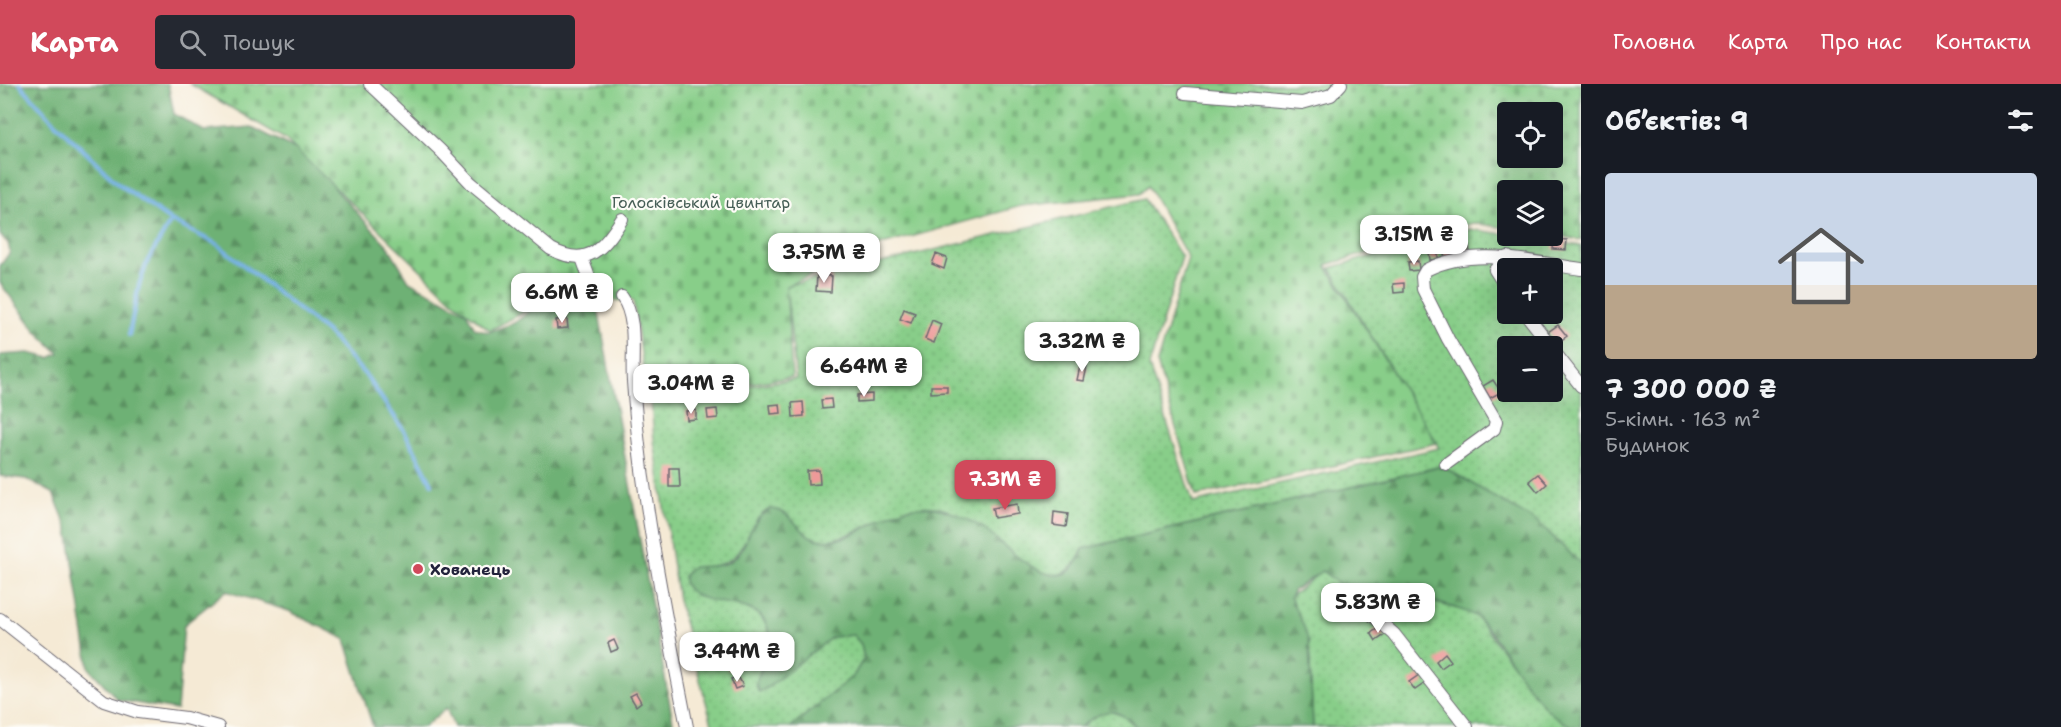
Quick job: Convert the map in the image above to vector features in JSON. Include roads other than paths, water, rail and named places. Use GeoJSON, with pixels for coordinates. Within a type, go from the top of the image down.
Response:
{"type":"FeatureCollection","features":[{"type":"Feature","properties":{"kind":"street"},"geometry":{"type":"LineString","coordinates":[[370,84],[432,142],[471,183],[542,242],[564,256],[582,258],[607,239],[622,219]]}},
{"type":"Feature","properties":{"kind":"street"},"geometry":{"type":"LineString","coordinates":[[1185,93],[1302,103],[1331,95],[1341,84]]}},
{"type":"Feature","properties":{"kind":"street"},"geometry":{"type":"LineString","coordinates":[[1446,464],[1494,429],[1496,421],[1448,339],[1423,289],[1422,277],[1426,270],[1436,265],[1508,257],[1581,269]]}},
{"type":"Feature","properties":{"kind":"street"},"geometry":{"type":"LineString","coordinates":[[582,258],[591,283]]}},
{"type":"Feature","properties":{"kind":"street"},"geometry":{"type":"LineString","coordinates":[[622,297],[631,314],[635,408],[658,574],[687,727]]}},
{"type":"Feature","properties":{"kind":"street"},"geometry":{"type":"LineString","coordinates":[[1534,324],[1543,336]]}},
{"type":"Feature","properties":{"kind":"street"},"geometry":{"type":"LineString","coordinates":[[1563,362],[1581,386]]}},
{"type":"Feature","properties":{"kind":"street"},"geometry":{"type":"LineString","coordinates":[[1354,599],[1394,634],[1467,727]]}},
{"type":"Feature","properties":{"kind":"street"},"geometry":{"type":"LineString","coordinates":[[0,619],[104,701],[138,712],[186,718],[218,727]]}},
{"type":"Feature","properties":{"kind":"waterway"},"geometry":{"type":"LineString","coordinates":[[20,84],[55,123],[119,184],[171,221],[217,244],[329,334],[367,377],[405,432],[432,484]]}},
{"type":"Feature","properties":{"kind":"waterway"},"geometry":{"type":"LineString","coordinates":[[129,335],[139,285],[148,260],[171,221]]}},
{"type":"Feature","properties":{"kind":"place","name":"Хованець"},"geometry":{"type":"Point","coordinates":[418,569]}},
{"type":"Feature","properties":{"kind":"park label","name":"Голосківський цвинтар"},"geometry":{"type":"Point","coordinates":[701,202]}}]}
